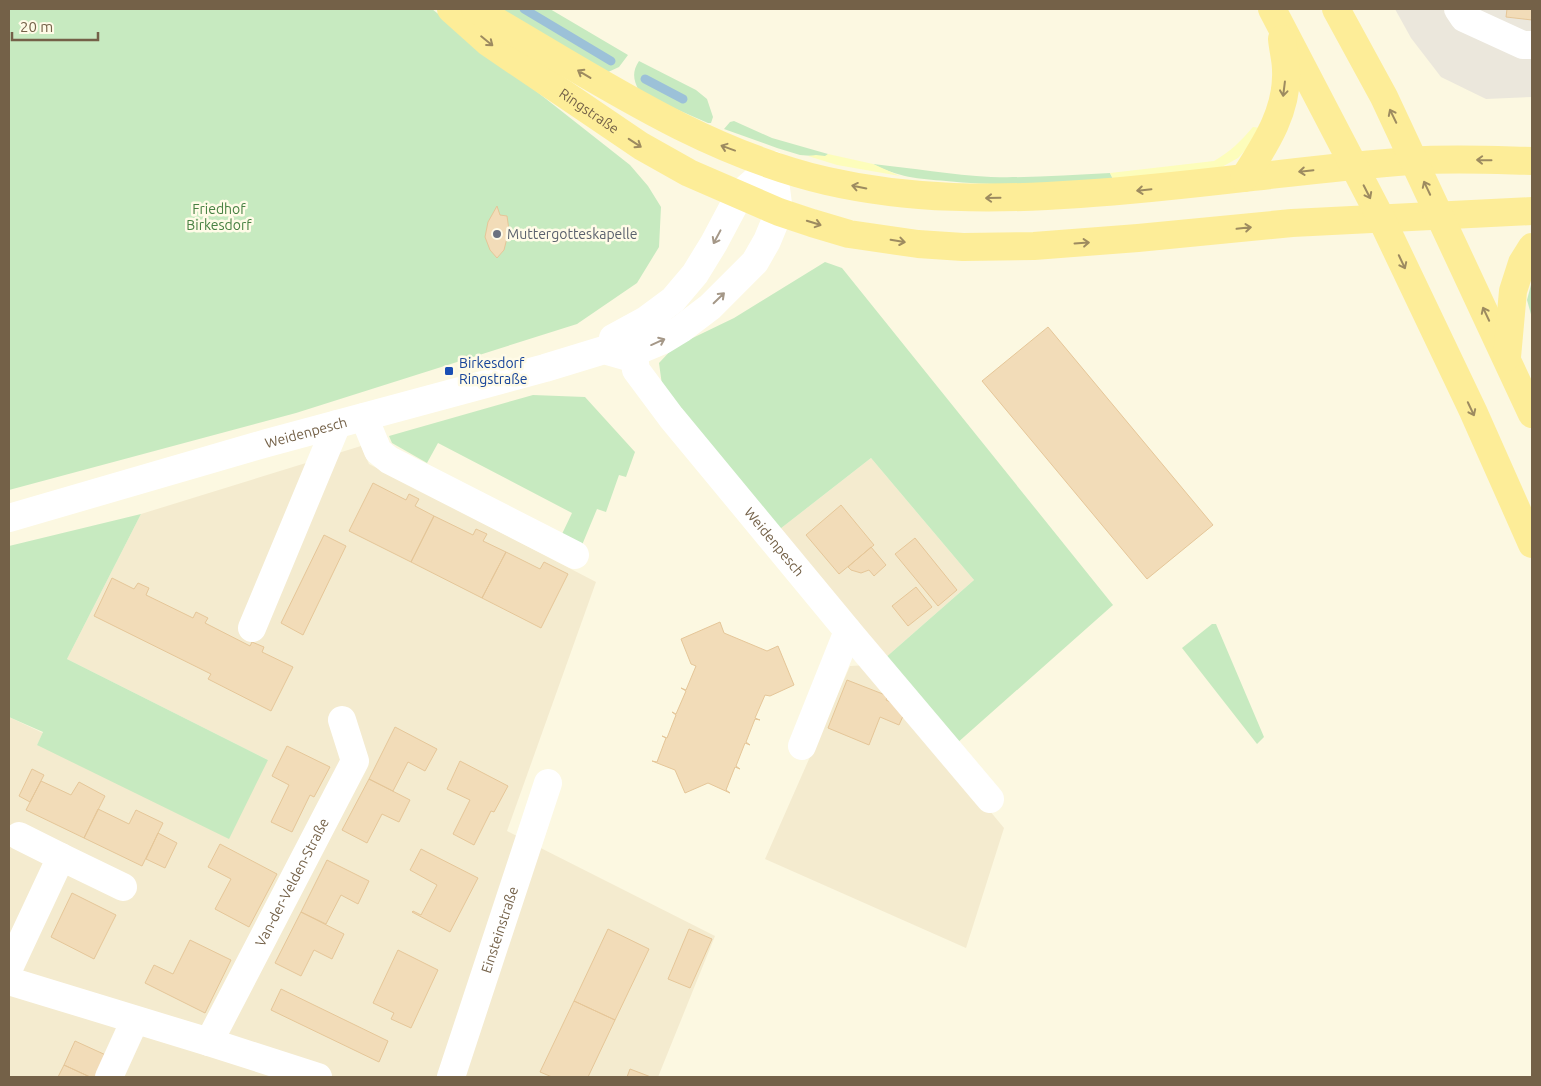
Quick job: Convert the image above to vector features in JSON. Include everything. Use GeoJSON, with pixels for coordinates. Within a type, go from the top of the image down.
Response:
{"type":"FeatureCollection","features":[{"type":"Feature","properties":{"kind":"main road","name":"Ringstraße"},"geometry":{"type":"LineString","coordinates":[[451,9],[489,43],[641,146],[689,173],[779,212],[850,234],[918,244],[963,247],[1034,246],[1292,223],[1532,211]]}},
{"type":"Feature","properties":{"kind":"main road","name":"Ringstraße"},"geometry":{"type":"LineString","coordinates":[[476,9],[616,93],[710,142],[773,166],[826,181],[878,190],[942,197],[1041,197],[1142,190],[1414,160],[1532,162]]}},
{"type":"Feature","properties":{"kind":"main road"},"geometry":{"type":"LineString","coordinates":[[1336,9],[1384,97],[1532,414]]}},
{"type":"Feature","properties":{"kind":"main road"},"geometry":{"type":"LineString","coordinates":[[1276,16],[1381,218],[1532,544]]}},
{"type":"Feature","properties":{"kind":"main road"},"geometry":{"type":"LineString","coordinates":[[1244,178],[1275,126],[1283,101],[1286,71],[1276,16]]}},
{"type":"Feature","properties":{"kind":"main road"},"geometry":{"type":"LineString","coordinates":[[1506,358],[1513,292],[1522,263],[1532,247]]}},
{"type":"Feature","properties":{"kind":"street"},"geometry":{"type":"LineString","coordinates":[[1458,9],[1464,18],[1523,45],[1532,45]]}},
{"type":"Feature","properties":{"kind":"street"},"geometry":{"type":"LineString","coordinates":[[632,341],[646,320],[673,300],[695,274],[740,194],[773,166]]}},
{"type":"Feature","properties":{"kind":"street","name":"Weidenpesch"},"geometry":{"type":"LineString","coordinates":[[632,341],[663,340],[682,329],[710,308],[755,262],[767,241],[779,212],[773,166]]}},
{"type":"Feature","properties":{"kind":"street","name":"Weidenpesch"},"geometry":{"type":"LineString","coordinates":[[9,518],[604,350],[625,356],[632,341]]}},
{"type":"Feature","properties":{"kind":"street","name":"Weidenpesch"},"geometry":{"type":"LineString","coordinates":[[632,341],[636,370],[671,417],[990,799]]}},
{"type":"Feature","properties":{"kind":"street"},"geometry":{"type":"LineString","coordinates":[[364,417],[378,451],[389,460],[575,555]]}},
{"type":"Feature","properties":{"kind":"street"},"geometry":{"type":"LineString","coordinates":[[252,628],[337,424]]}},
{"type":"Feature","properties":{"kind":"street"},"geometry":{"type":"LineString","coordinates":[[802,746],[848,631]]}},
{"type":"Feature","properties":{"kind":"street","name":"Van-der-Velden-Straße"},"geometry":{"type":"LineString","coordinates":[[209,1042],[355,761],[342,720]]}},
{"type":"Feature","properties":{"kind":"street","name":"Einsteinstraße"},"geometry":{"type":"LineString","coordinates":[[451,1077],[548,782]]}},
{"type":"Feature","properties":{"kind":"street"},"geometry":{"type":"LineString","coordinates":[[19,836],[123,887]]}},
{"type":"Feature","properties":{"kind":"street"},"geometry":{"type":"LineString","coordinates":[[9,968],[61,857]]}},
{"type":"Feature","properties":{"kind":"street"},"geometry":{"type":"LineString","coordinates":[[9,981],[209,1042],[260,1069],[318,1077]]}},
{"type":"Feature","properties":{"kind":"street"},"geometry":{"type":"LineString","coordinates":[[109,1077],[135,1020]]}},
{"type":"Feature","properties":{"kind":"shaded area"},"geometry":{"type":"Polygon","coordinates":[[[1395,9],[1532,9],[1532,97],[1486,99],[1441,77],[1411,38],[1395,9]]]}},
{"type":"Feature","properties":{"kind":"shaded area"},"geometry":{"type":"Polygon","coordinates":[[[361,446],[369,464],[596,582],[507,831],[715,936],[658,1077],[9,1077],[9,717],[43,733],[37,745],[268,760],[67,659],[141,514],[361,446]]]}},
{"type":"Feature","properties":{"kind":"shaded area"},"geometry":{"type":"Polygon","coordinates":[[[871,458],[974,580],[884,659],[780,529],[871,458]]]}},
{"type":"Feature","properties":{"kind":"shaded area"},"geometry":{"type":"Polygon","coordinates":[[[869,665],[1004,828],[966,948],[765,859],[850,666],[869,665]]]}},
{"type":"Feature","properties":{"kind":"green space","name":"Friedhof Birkesdorf"},"geometry":{"type":"Polygon","coordinates":[[[9,9],[432,9],[630,165],[648,186],[661,207],[659,247],[637,283],[577,324],[296,413],[9,490],[9,9]]]}},
{"type":"Feature","properties":{"kind":"green space"},"geometry":{"type":"Polygon","coordinates":[[[499,9],[550,9],[628,55],[619,67],[606,73],[499,9]]]}},
{"type":"Feature","properties":{"kind":"green space"},"geometry":{"type":"Polygon","coordinates":[[[639,61],[696,90],[707,99],[713,117],[711,123],[669,106],[639,91],[634,76],[639,61]]]}},
{"type":"Feature","properties":{"kind":"green space"},"geometry":{"type":"Polygon","coordinates":[[[734,121],[772,138],[828,154],[826,157],[800,155],[724,129],[730,122],[734,121]]]}},
{"type":"Feature","properties":{"kind":"green space"},"geometry":{"type":"Polygon","coordinates":[[[873,164],[991,177],[1036,177],[1110,173],[1114,181],[1030,184],[967,183],[908,177],[873,164]]]}},
{"type":"Feature","properties":{"kind":"green space"},"geometry":{"type":"Polygon","coordinates":[[[825,262],[842,268],[1113,605],[956,744],[884,659],[974,580],[871,458],[780,529],[662,385],[659,363],[674,347],[734,318],[825,262]]]}},
{"type":"Feature","properties":{"kind":"green space"},"geometry":{"type":"Polygon","coordinates":[[[1532,281],[1532,318],[1527,300],[1532,281]]]}},
{"type":"Feature","properties":{"kind":"green space"},"geometry":{"type":"Polygon","coordinates":[[[533,395],[585,397],[635,452],[626,477],[619,475],[606,512],[597,509],[582,545],[562,534],[572,513],[438,443],[427,463],[392,443],[389,436],[533,395]]]}},
{"type":"Feature","properties":{"kind":"green space"},"geometry":{"type":"Polygon","coordinates":[[[141,514],[67,659],[268,760],[229,839],[37,745],[43,732],[9,717],[9,546],[141,514]]]}},
{"type":"Feature","properties":{"kind":"green space"},"geometry":{"type":"Polygon","coordinates":[[[1212,624],[1216,624],[1264,737],[1257,744],[1182,648],[1212,624]]]}},
{"type":"Feature","properties":{"kind":"sand"},"geometry":{"type":"Polygon","coordinates":[[[1253,127],[1261,128],[1250,145],[1238,158],[1220,168],[1114,181],[1110,173],[1214,161],[1235,146],[1253,127]]]}},
{"type":"Feature","properties":{"kind":"sand"},"geometry":{"type":"Polygon","coordinates":[[[828,154],[873,164],[900,176],[837,165],[808,156],[825,156],[828,154]]]}},
{"type":"Feature","properties":{"kind":"building"},"geometry":{"type":"Polygon","coordinates":[[[1507,9],[1532,9],[1532,20],[1506,17],[1507,9]]]}},
{"type":"Feature","properties":{"kind":"building","name":"Muttergotteskapelle"},"geometry":{"type":"Polygon","coordinates":[[[497,206],[500,215],[507,216],[509,230],[504,250],[497,258],[490,250],[485,237],[488,222],[497,206]]]}},
{"type":"Feature","properties":{"kind":"building"},"geometry":{"type":"Polygon","coordinates":[[[1048,327],[1213,525],[1147,579],[982,381],[1048,327]]]}},
{"type":"Feature","properties":{"kind":"building"},"geometry":{"type":"Polygon","coordinates":[[[373,483],[406,500],[409,494],[419,499],[415,506],[434,516],[411,562],[349,531],[373,483]]]}},
{"type":"Feature","properties":{"kind":"building"},"geometry":{"type":"Polygon","coordinates":[[[841,505],[874,545],[839,574],[806,535],[841,505]]]}},
{"type":"Feature","properties":{"kind":"building"},"geometry":{"type":"Polygon","coordinates":[[[434,516],[473,535],[476,529],[487,534],[483,541],[506,552],[482,598],[411,562],[434,516]]]}},
{"type":"Feature","properties":{"kind":"building"},"geometry":{"type":"Polygon","coordinates":[[[324,535],[346,546],[303,635],[281,623],[324,535]]]}},
{"type":"Feature","properties":{"kind":"building"},"geometry":{"type":"Polygon","coordinates":[[[915,538],[957,590],[938,606],[895,554],[915,538]]]}},
{"type":"Feature","properties":{"kind":"building"},"geometry":{"type":"Polygon","coordinates":[[[871,547],[886,565],[874,576],[869,570],[861,573],[848,567],[871,547]]]}},
{"type":"Feature","properties":{"kind":"building"},"geometry":{"type":"Polygon","coordinates":[[[506,552],[540,569],[544,562],[568,574],[541,628],[482,598],[506,552]]]}},
{"type":"Feature","properties":{"kind":"building"},"geometry":{"type":"Polygon","coordinates":[[[112,578],[134,589],[138,583],[149,588],[146,595],[193,618],[196,612],[208,618],[205,623],[250,646],[252,642],[264,647],[262,652],[293,667],[271,711],[208,679],[211,674],[94,616],[112,578]]]}},
{"type":"Feature","properties":{"kind":"building"},"geometry":{"type":"Polygon","coordinates":[[[916,587],[932,607],[908,626],[892,606],[916,587]]]}},
{"type":"Feature","properties":{"kind":"building"},"geometry":{"type":"Polygon","coordinates":[[[720,622],[724,633],[767,651],[778,646],[794,685],[770,696],[765,695],[755,718],[760,720],[755,719],[746,742],[750,745],[745,743],[736,766],[740,769],[735,767],[726,790],[730,793],[708,783],[685,793],[675,770],[652,761],[657,762],[666,738],[662,736],[667,738],[676,715],[672,712],[676,714],[686,691],[681,688],[686,690],[696,666],[691,664],[681,639],[720,622]]]}},
{"type":"Feature","properties":{"kind":"building"},"geometry":{"type":"Polygon","coordinates":[[[847,680],[888,696],[886,700],[900,706],[898,711],[904,714],[899,725],[880,717],[869,745],[828,728],[847,680]]]}},
{"type":"Feature","properties":{"kind":"building"},"geometry":{"type":"Polygon","coordinates":[[[395,727],[437,749],[425,771],[408,762],[393,791],[369,779],[395,727]]]}},
{"type":"Feature","properties":{"kind":"building"},"geometry":{"type":"Polygon","coordinates":[[[287,746],[330,767],[314,797],[310,795],[292,832],[271,822],[289,785],[272,776],[287,746]]]}},
{"type":"Feature","properties":{"kind":"building"},"geometry":{"type":"Polygon","coordinates":[[[460,761],[508,786],[494,812],[491,811],[474,845],[453,834],[470,800],[447,789],[460,761]]]}},
{"type":"Feature","properties":{"kind":"building"},"geometry":{"type":"Polygon","coordinates":[[[32,769],[44,775],[30,802],[19,796],[32,769]]]}},
{"type":"Feature","properties":{"kind":"building"},"geometry":{"type":"Polygon","coordinates":[[[369,779],[410,800],[399,822],[382,814],[367,843],[342,830],[369,779]]]}},
{"type":"Feature","properties":{"kind":"building"},"geometry":{"type":"Polygon","coordinates":[[[41,781],[71,795],[79,782],[105,796],[84,838],[26,810],[41,781]]]}},
{"type":"Feature","properties":{"kind":"building"},"geometry":{"type":"Polygon","coordinates":[[[98,809],[129,824],[136,810],[163,823],[142,866],[84,838],[98,809]]]}},
{"type":"Feature","properties":{"kind":"building"},"geometry":{"type":"Polygon","coordinates":[[[158,833],[177,843],[165,868],[146,859],[158,833]]]}},
{"type":"Feature","properties":{"kind":"building"},"geometry":{"type":"Polygon","coordinates":[[[220,844],[277,874],[249,927],[215,909],[231,879],[208,867],[220,844]]]}},
{"type":"Feature","properties":{"kind":"building"},"geometry":{"type":"Polygon","coordinates":[[[421,849],[478,878],[450,932],[412,912],[421,915],[437,885],[410,870],[421,849]]]}},
{"type":"Feature","properties":{"kind":"building"},"geometry":{"type":"Polygon","coordinates":[[[327,860],[369,881],[358,904],[341,895],[326,924],[301,912],[327,860]]]}},
{"type":"Feature","properties":{"kind":"building"},"geometry":{"type":"Polygon","coordinates":[[[72,893],[116,915],[94,959],[51,937],[72,893]]]}},
{"type":"Feature","properties":{"kind":"building"},"geometry":{"type":"Polygon","coordinates":[[[301,912],[344,934],[332,959],[314,950],[301,976],[275,963],[301,912]]]}},
{"type":"Feature","properties":{"kind":"building"},"geometry":{"type":"Polygon","coordinates":[[[608,929],[649,949],[615,1020],[574,1001],[608,929]]]}},
{"type":"Feature","properties":{"kind":"building"},"geometry":{"type":"Polygon","coordinates":[[[689,929],[712,939],[690,988],[668,979],[689,929]]]}},
{"type":"Feature","properties":{"kind":"building"},"geometry":{"type":"Polygon","coordinates":[[[190,940],[231,960],[205,1013],[145,983],[154,965],[173,974],[190,940]]]}},
{"type":"Feature","properties":{"kind":"building"},"geometry":{"type":"Polygon","coordinates":[[[398,950],[438,970],[411,1028],[391,1019],[394,1013],[373,1003],[398,950]]]}},
{"type":"Feature","properties":{"kind":"building"},"geometry":{"type":"Polygon","coordinates":[[[281,989],[388,1041],[379,1062],[271,1010],[281,989]]]}},
{"type":"Feature","properties":{"kind":"building"},"geometry":{"type":"Polygon","coordinates":[[[574,1001],[615,1020],[588,1077],[552,1077],[540,1072],[574,1001]]]}},
{"type":"Feature","properties":{"kind":"building"},"geometry":{"type":"Polygon","coordinates":[[[75,1041],[108,1056],[98,1077],[90,1077],[64,1065],[75,1041]]]}},
{"type":"Feature","properties":{"kind":"building"},"geometry":{"type":"Polygon","coordinates":[[[64,1065],[90,1077],[58,1077],[64,1065]]]}},
{"type":"Feature","properties":{"kind":"building"},"geometry":{"type":"Polygon","coordinates":[[[630,1069],[651,1077],[627,1077],[630,1069]]]}},
{"type":"Feature","properties":{"kind":"waterway"},"geometry":{"type":"LineString","coordinates":[[524,9],[611,61]]}},
{"type":"Feature","properties":{"kind":"waterway"},"geometry":{"type":"LineString","coordinates":[[645,79],[683,99]]}},
{"type":"Feature","properties":{"kind":"place","name":"Muttergotteskapelle"},"geometry":{"type":"Point","coordinates":[497,234]}},
{"type":"Feature","properties":{"kind":"place","name":"Birkesdorf Ringstraße"},"geometry":{"type":"Point","coordinates":[449,371]}}]}
